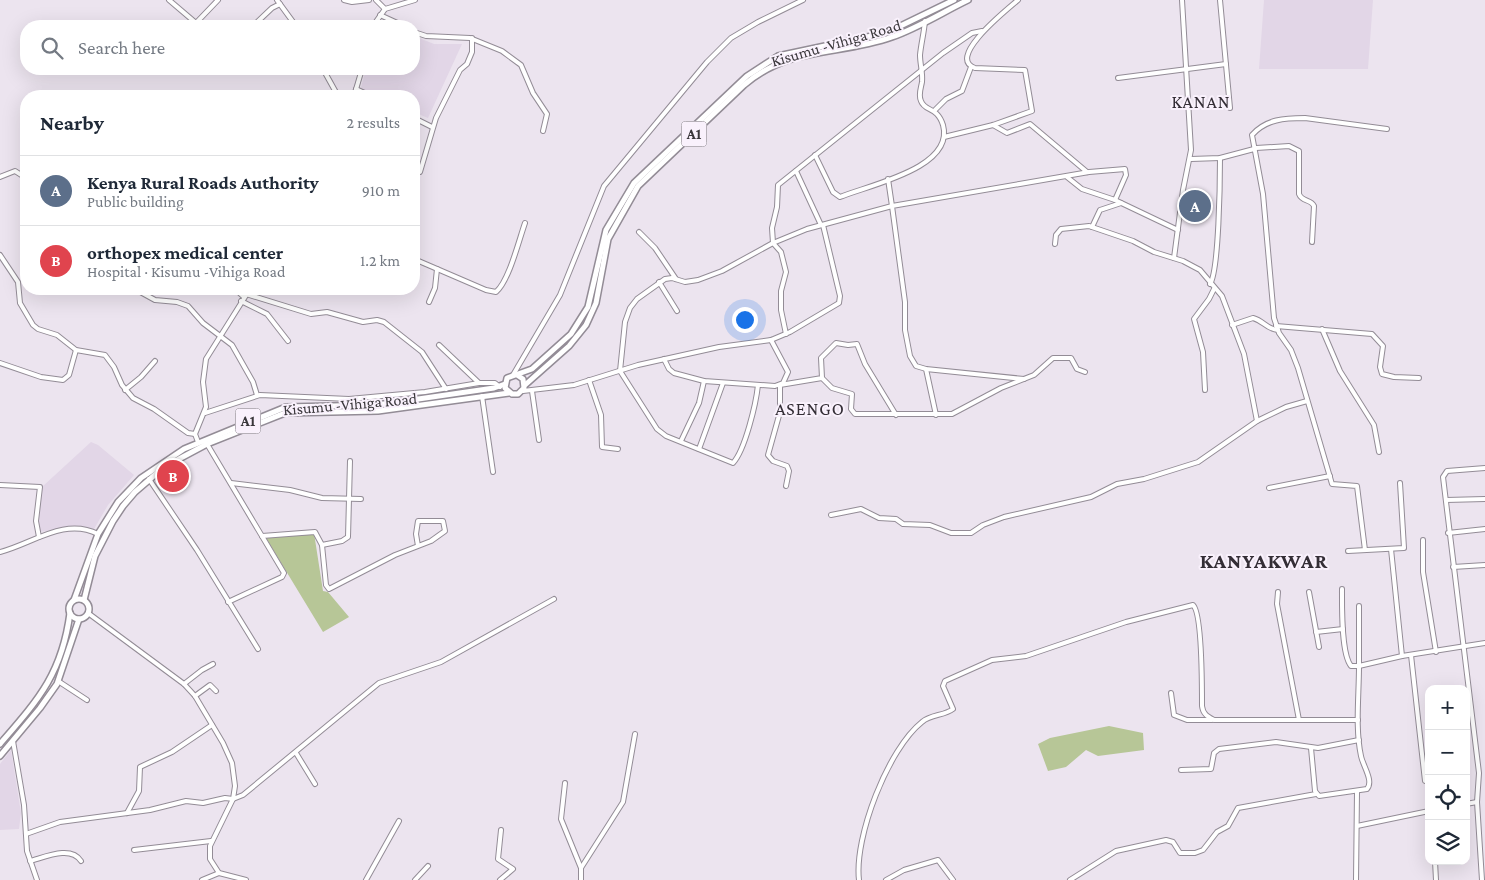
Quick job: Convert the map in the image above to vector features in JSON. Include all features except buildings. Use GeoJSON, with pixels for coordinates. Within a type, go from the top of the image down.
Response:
{"type":"FeatureCollection","features":[{"type":"Feature","properties":{"kind":"highway","name":"Kisumu -Vihiga Road"},"geometry":{"type":"LineString","coordinates":[[515,375],[530,371],[550,355],[581,321],[588,308],[606,230],[634,183],[741,81],[758,67],[778,56],[886,33],[954,0]]}},
{"type":"Feature","properties":{"kind":"highway","name":"Kisumu -Vihiga Road"},"geometry":{"type":"LineString","coordinates":[[524,388],[569,346],[586,325],[596,303],[608,239],[638,186],[744,85],[762,71],[781,62],[880,41],[968,0]]}},
{"type":"Feature","properties":{"kind":"highway","name":"A1"},"geometry":{"type":"LineString","coordinates":[[502,386],[508,378],[515,375]]}},
{"type":"Feature","properties":{"kind":"highway"},"geometry":{"type":"LineString","coordinates":[[515,375],[523,379],[524,388]]}},
{"type":"Feature","properties":{"kind":"highway","name":"Kisumu -Vihiga Road"},"geometry":{"type":"LineString","coordinates":[[74,600],[98,534],[118,502],[141,478],[169,457],[198,442],[269,412],[290,406],[377,405],[502,386]]}},
{"type":"Feature","properties":{"kind":"highway"},"geometry":{"type":"LineString","coordinates":[[502,386],[509,393]]}},
{"type":"Feature","properties":{"kind":"highway","name":"A1"},"geometry":{"type":"LineString","coordinates":[[509,393],[515,395],[524,388]]}},
{"type":"Feature","properties":{"kind":"highway","name":"Kisumu -Vihiga Road"},"geometry":{"type":"LineString","coordinates":[[84,600],[95,556],[108,529],[123,506],[149,479],[164,467],[207,444],[285,413],[378,411],[509,393]]}},
{"type":"Feature","properties":{"kind":"highway","name":"A1"},"geometry":{"type":"LineString","coordinates":[[0,744],[42,694],[56,666],[70,613],[70,605],[74,600]]}},
{"type":"Feature","properties":{"kind":"highway"},"geometry":{"type":"LineString","coordinates":[[0,756],[49,697],[58,681],[79,619],[88,613],[88,605],[84,600],[74,600]]}},
{"type":"Feature","properties":{"kind":"highway"},"geometry":{"type":"LineString","coordinates":[[70,613],[79,619]]}},
{"type":"Feature","properties":{"kind":"street"},"geometry":{"type":"LineString","coordinates":[[169,0],[192,20]]}},
{"type":"Feature","properties":{"kind":"street"},"geometry":{"type":"LineString","coordinates":[[199,20],[218,0]]}},
{"type":"Feature","properties":{"kind":"street"},"geometry":{"type":"LineString","coordinates":[[344,0],[352,2],[369,0]]}},
{"type":"Feature","properties":{"kind":"street"},"geometry":{"type":"LineString","coordinates":[[376,20],[385,9],[415,0]]}},
{"type":"Feature","properties":{"kind":"street"},"geometry":{"type":"LineString","coordinates":[[515,375],[564,288],[604,186],[707,62],[731,38],[758,22],[804,0]]}},
{"type":"Feature","properties":{"kind":"street"},"geometry":{"type":"LineString","coordinates":[[935,110],[946,99],[962,91],[971,67],[968,61],[968,52],[982,31],[1018,0]]}},
{"type":"Feature","properties":{"kind":"street"},"geometry":{"type":"LineString","coordinates":[[1174,258],[1183,190],[1191,159],[1182,0]]}},
{"type":"Feature","properties":{"kind":"street"},"geometry":{"type":"LineString","coordinates":[[1220,0],[1230,108]]}},
{"type":"Feature","properties":{"kind":"street"},"geometry":{"type":"LineString","coordinates":[[259,20],[279,1],[292,20]]}},
{"type":"Feature","properties":{"kind":"street"},"geometry":{"type":"LineString","coordinates":[[378,1],[385,9]]}},
{"type":"Feature","properties":{"kind":"street"},"geometry":{"type":"LineString","coordinates":[[380,14],[392,20]]}},
{"type":"Feature","properties":{"kind":"street"},"geometry":{"type":"LineString","coordinates":[[815,155],[837,196],[906,173],[936,155],[944,137],[942,121],[935,110],[926,107],[920,100],[922,72],[920,53],[925,21]]}},
{"type":"Feature","properties":{"kind":"street"},"geometry":{"type":"LineString","coordinates":[[786,334],[781,310],[781,291],[786,272],[781,252],[773,243],[772,222],[777,207],[777,187],[958,42],[982,31]]}},
{"type":"Feature","properties":{"kind":"street"},"geometry":{"type":"LineString","coordinates":[[420,34],[426,36],[472,38],[502,51],[522,65],[534,93],[547,114],[543,131]]}},
{"type":"Feature","properties":{"kind":"street"},"geometry":{"type":"LineString","coordinates":[[420,172],[432,127],[460,70],[466,64],[472,52],[472,38]]}},
{"type":"Feature","properties":{"kind":"street"},"geometry":{"type":"LineString","coordinates":[[1118,78],[1226,64]]}},
{"type":"Feature","properties":{"kind":"street"},"geometry":{"type":"LineString","coordinates":[[944,137],[994,125],[1032,111],[1026,71],[1023,69],[971,67]]}},
{"type":"Feature","properties":{"kind":"street"},"geometry":{"type":"LineString","coordinates":[[326,75],[335,90]]}},
{"type":"Feature","properties":{"kind":"street"},"geometry":{"type":"LineString","coordinates":[[356,89],[360,75]]}},
{"type":"Feature","properties":{"kind":"street"},"geometry":{"type":"LineString","coordinates":[[1365,550],[1357,486],[1354,484],[1333,484],[1294,357],[1277,328],[1263,194],[1252,135],[1258,128],[1278,119],[1305,118],[1387,129]]}},
{"type":"Feature","properties":{"kind":"street"},"geometry":{"type":"LineString","coordinates":[[420,121],[432,127]]}},
{"type":"Feature","properties":{"kind":"street"},"geometry":{"type":"LineString","coordinates":[[994,125],[1007,133],[1030,124],[1088,173]]}},
{"type":"Feature","properties":{"kind":"street"},"geometry":{"type":"LineString","coordinates":[[1191,159],[1220,158],[1255,148],[1289,146],[1299,151],[1298,194],[1302,199],[1311,202],[1314,206],[1312,242]]}},
{"type":"Feature","properties":{"kind":"street"},"geometry":{"type":"LineString","coordinates":[[1210,284],[1213,280],[1216,252],[1220,158]]}},
{"type":"Feature","properties":{"kind":"street"},"geometry":{"type":"LineString","coordinates":[[758,385],[756,404],[734,462],[726,462],[658,431],[620,371],[623,332],[630,308],[637,299],[665,279],[688,282],[707,277],[742,262],[773,243],[807,229],[892,206],[1088,173],[1124,169],[1126,175],[1114,200]]}},
{"type":"Feature","properties":{"kind":"street"},"geometry":{"type":"LineString","coordinates":[[0,177],[15,171],[20,174]]}},
{"type":"Feature","properties":{"kind":"street"},"geometry":{"type":"LineString","coordinates":[[524,388],[532,390],[574,385],[664,359],[720,347],[771,340],[786,334],[839,304],[840,296],[822,225],[796,171]]}},
{"type":"Feature","properties":{"kind":"street"},"geometry":{"type":"LineString","coordinates":[[1067,177],[1082,189],[1114,200],[1178,230]]}},
{"type":"Feature","properties":{"kind":"street"},"geometry":{"type":"LineString","coordinates":[[888,179],[905,302],[905,330],[910,356],[916,366],[926,370],[1024,379]]}},
{"type":"Feature","properties":{"kind":"street"},"geometry":{"type":"LineString","coordinates":[[1092,227],[1100,210],[1121,203]]}},
{"type":"Feature","properties":{"kind":"street"},"geometry":{"type":"LineString","coordinates":[[420,262],[486,290],[496,292],[502,286],[514,259],[525,223]]}},
{"type":"Feature","properties":{"kind":"street"},"geometry":{"type":"LineString","coordinates":[[1055,244],[1056,235],[1061,229],[1084,225],[1133,241],[1157,254],[1174,258],[1197,268],[1222,296],[1247,364],[1257,421]]}},
{"type":"Feature","properties":{"kind":"street"},"geometry":{"type":"LineString","coordinates":[[638,232],[661,256],[676,279]]}},
{"type":"Feature","properties":{"kind":"street"},"geometry":{"type":"LineString","coordinates":[[0,255],[18,282],[20,303],[33,325],[38,329],[57,335],[76,350],[105,355],[125,390],[133,398],[154,409],[188,433],[195,434]]}},
{"type":"Feature","properties":{"kind":"street"},"geometry":{"type":"LineString","coordinates":[[428,302],[435,288],[437,269]]}},
{"type":"Feature","properties":{"kind":"street"},"geometry":{"type":"LineString","coordinates":[[659,282],[677,311]]}},
{"type":"Feature","properties":{"kind":"street"},"geometry":{"type":"LineString","coordinates":[[1205,390],[1203,352],[1194,319],[1214,289]]}},
{"type":"Feature","properties":{"kind":"street"},"geometry":{"type":"LineString","coordinates":[[146,295],[155,300],[186,304],[203,323],[221,335],[234,347],[253,382],[257,395]]}},
{"type":"Feature","properties":{"kind":"street"},"geometry":{"type":"LineString","coordinates":[[198,442],[195,434],[205,413],[204,368],[206,359],[244,297]]}},
{"type":"Feature","properties":{"kind":"street"},"geometry":{"type":"LineString","coordinates":[[244,297],[267,314],[288,342]]}},
{"type":"Feature","properties":{"kind":"street"},"geometry":{"type":"LineString","coordinates":[[244,297],[311,314],[327,312],[363,322],[378,320],[384,322],[400,332],[422,352],[446,389]]}},
{"type":"Feature","properties":{"kind":"street"},"geometry":{"type":"LineString","coordinates":[[1232,325],[1253,318],[1260,320],[1266,328],[1322,329],[1372,334],[1383,346],[1380,367],[1382,374],[1394,378],[1419,378]]}},
{"type":"Feature","properties":{"kind":"street"},"geometry":{"type":"LineString","coordinates":[[1322,329],[1340,371],[1374,425],[1379,452]]}},
{"type":"Feature","properties":{"kind":"street"},"geometry":{"type":"LineString","coordinates":[[771,340],[787,370],[787,375],[780,385],[780,412],[768,455],[773,461],[787,466],[789,471],[786,486]]}},
{"type":"Feature","properties":{"kind":"street"},"geometry":{"type":"LineString","coordinates":[[896,415],[865,364],[856,344],[836,343],[823,354],[821,360],[822,378],[832,388],[852,394],[852,412],[896,415],[952,414],[1000,388],[1034,375],[1055,357],[1071,358],[1077,369],[1085,372]]}},
{"type":"Feature","properties":{"kind":"street"},"geometry":{"type":"LineString","coordinates":[[439,345],[479,383]]}},
{"type":"Feature","properties":{"kind":"street"},"geometry":{"type":"LineString","coordinates":[[0,363],[41,377],[63,380],[69,375],[76,350]]}},
{"type":"Feature","properties":{"kind":"street"},"geometry":{"type":"LineString","coordinates":[[664,359],[669,369],[674,373],[704,381],[780,385],[822,378]]}},
{"type":"Feature","properties":{"kind":"street"},"geometry":{"type":"LineString","coordinates":[[125,390],[141,378],[155,361]]}},
{"type":"Feature","properties":{"kind":"street"},"geometry":{"type":"LineString","coordinates":[[926,370],[936,415]]}},
{"type":"Feature","properties":{"kind":"street"},"geometry":{"type":"LineString","coordinates":[[589,380],[601,415],[602,447],[618,449]]}},
{"type":"Feature","properties":{"kind":"street"},"geometry":{"type":"LineString","coordinates":[[681,441],[699,403],[704,381]]}},
{"type":"Feature","properties":{"kind":"street"},"geometry":{"type":"LineString","coordinates":[[205,413],[257,395],[349,400],[446,389],[479,383],[495,383],[502,386]]}},
{"type":"Feature","properties":{"kind":"street"},"geometry":{"type":"LineString","coordinates":[[699,449],[723,383]]}},
{"type":"Feature","properties":{"kind":"street"},"geometry":{"type":"LineString","coordinates":[[532,390],[539,440]]}},
{"type":"Feature","properties":{"kind":"street"},"geometry":{"type":"LineString","coordinates":[[482,396],[494,472]]}},
{"type":"Feature","properties":{"kind":"street"},"geometry":{"type":"LineString","coordinates":[[831,515],[861,509],[879,518],[892,518],[903,524],[930,525],[951,533],[972,533],[983,525],[1004,517],[1091,496],[1117,484],[1144,479],[1198,462],[1257,421],[1286,407],[1307,402]]}},
{"type":"Feature","properties":{"kind":"street"},"geometry":{"type":"LineString","coordinates":[[207,444],[284,575],[228,602]]}},
{"type":"Feature","properties":{"kind":"street"},"geometry":{"type":"LineString","coordinates":[[322,546],[342,541],[348,536],[350,461]]}},
{"type":"Feature","properties":{"kind":"street"},"geometry":{"type":"LineString","coordinates":[[1482,880],[1478,802],[1479,772],[1465,647],[1448,533],[1443,477],[1445,472],[1485,468]]}},
{"type":"Feature","properties":{"kind":"street"},"geometry":{"type":"LineString","coordinates":[[1269,488],[1330,476]]}},
{"type":"Feature","properties":{"kind":"street"},"geometry":{"type":"LineString","coordinates":[[149,479],[197,550],[258,650]]}},
{"type":"Feature","properties":{"kind":"street"},"geometry":{"type":"LineString","coordinates":[[231,483],[290,490],[322,498],[362,499]]}},
{"type":"Feature","properties":{"kind":"street"},"geometry":{"type":"LineString","coordinates":[[1348,551],[1405,547],[1400,483]]}},
{"type":"Feature","properties":{"kind":"street"},"geometry":{"type":"LineString","coordinates":[[0,485],[40,487],[36,521],[39,537]]}},
{"type":"Feature","properties":{"kind":"street"},"geometry":{"type":"LineString","coordinates":[[1446,500],[1485,499]]}},
{"type":"Feature","properties":{"kind":"street"},"geometry":{"type":"LineString","coordinates":[[262,536],[314,531],[319,537],[322,546],[326,584],[329,589],[432,541],[444,532],[443,521],[418,521],[416,534],[418,546]]}},
{"type":"Feature","properties":{"kind":"street"},"geometry":{"type":"LineString","coordinates":[[0,552],[21,546],[39,537],[73,529],[89,530],[98,534]]}},
{"type":"Feature","properties":{"kind":"street"},"geometry":{"type":"LineString","coordinates":[[1448,533],[1485,529]]}},
{"type":"Feature","properties":{"kind":"street"},"geometry":{"type":"LineString","coordinates":[[1423,540],[1424,572],[1436,652]]}},
{"type":"Feature","properties":{"kind":"street"},"geometry":{"type":"LineString","coordinates":[[1391,549],[1402,656]]}},
{"type":"Feature","properties":{"kind":"street"},"geometry":{"type":"LineString","coordinates":[[1453,567],[1485,565]]}},
{"type":"Feature","properties":{"kind":"street"},"geometry":{"type":"LineString","coordinates":[[1342,589],[1343,629],[1348,663],[1359,666],[1402,656],[1485,643]]}},
{"type":"Feature","properties":{"kind":"street"},"geometry":{"type":"LineString","coordinates":[[1278,592],[1277,604],[1299,720]]}},
{"type":"Feature","properties":{"kind":"street"},"geometry":{"type":"LineString","coordinates":[[1308,592],[1318,647]]}},
{"type":"Feature","properties":{"kind":"street"},"geometry":{"type":"LineString","coordinates":[[26,834],[60,822],[127,813],[186,801],[202,803],[225,798],[234,799],[248,792],[379,683],[441,662],[554,599]]}},
{"type":"Feature","properties":{"kind":"street"},"geometry":{"type":"LineString","coordinates":[[859,880],[859,855],[873,803],[898,751],[910,734],[928,717],[953,709],[943,685],[951,678],[992,660],[1026,656],[1126,622],[1193,605],[1196,610],[1199,632],[1202,711],[1214,720]]}},
{"type":"Feature","properties":{"kind":"street"},"geometry":{"type":"LineString","coordinates":[[1070,880],[1116,851],[1166,840],[1173,842],[1180,853],[1195,853],[1206,848],[1217,832],[1228,826],[1238,808],[1316,794],[1324,796],[1367,789],[1370,784],[1362,758],[1358,720],[1359,606]]}},
{"type":"Feature","properties":{"kind":"street"},"geometry":{"type":"LineString","coordinates":[[88,613],[184,684],[195,696],[232,763],[235,780],[234,799],[211,841],[210,859],[219,873]]}},
{"type":"Feature","properties":{"kind":"street"},"geometry":{"type":"LineString","coordinates":[[1316,632],[1343,629]]}},
{"type":"Feature","properties":{"kind":"street"},"geometry":{"type":"LineString","coordinates":[[1411,655],[1425,781]]}},
{"type":"Feature","properties":{"kind":"street"},"geometry":{"type":"LineString","coordinates":[[184,684],[213,664]]}},
{"type":"Feature","properties":{"kind":"street"},"geometry":{"type":"LineString","coordinates":[[58,681],[87,700]]}},
{"type":"Feature","properties":{"kind":"street"},"geometry":{"type":"LineString","coordinates":[[195,696],[210,685],[216,691]]}},
{"type":"Feature","properties":{"kind":"street"},"geometry":{"type":"LineString","coordinates":[[1171,693],[1174,715],[1187,720],[1358,720]]}},
{"type":"Feature","properties":{"kind":"street"},"geometry":{"type":"LineString","coordinates":[[127,813],[139,791],[140,767],[172,752],[212,725]]}},
{"type":"Feature","properties":{"kind":"street"},"geometry":{"type":"LineString","coordinates":[[581,868],[623,802],[634,734]]}},
{"type":"Feature","properties":{"kind":"street"},"geometry":{"type":"LineString","coordinates":[[1181,770],[1211,770],[1214,753],[1219,749],[1276,742],[1311,748],[1359,740]]}},
{"type":"Feature","properties":{"kind":"street"},"geometry":{"type":"LineString","coordinates":[[13,741],[24,805],[30,861],[37,880]]}},
{"type":"Feature","properties":{"kind":"street"},"geometry":{"type":"LineString","coordinates":[[1311,748],[1316,794]]}},
{"type":"Feature","properties":{"kind":"street"},"geometry":{"type":"LineString","coordinates":[[296,753],[315,784]]}},
{"type":"Feature","properties":{"kind":"street"},"geometry":{"type":"LineString","coordinates":[[565,783],[561,819],[581,868],[581,880]]}},
{"type":"Feature","properties":{"kind":"street"},"geometry":{"type":"LineString","coordinates":[[1356,880],[1357,792]]}},
{"type":"Feature","properties":{"kind":"street"},"geometry":{"type":"LineString","coordinates":[[1470,803],[1478,802]]}},
{"type":"Feature","properties":{"kind":"street"},"geometry":{"type":"LineString","coordinates":[[1358,826],[1425,812]]}},
{"type":"Feature","properties":{"kind":"street"},"geometry":{"type":"LineString","coordinates":[[366,880],[399,821]]}},
{"type":"Feature","properties":{"kind":"street"},"geometry":{"type":"LineString","coordinates":[[500,880],[513,869],[498,858],[501,830]]}},
{"type":"Feature","properties":{"kind":"street"},"geometry":{"type":"LineString","coordinates":[[134,850],[211,841]]}},
{"type":"Feature","properties":{"kind":"street"},"geometry":{"type":"LineString","coordinates":[[30,861],[68,852],[75,854],[81,861]]}},
{"type":"Feature","properties":{"kind":"street"},"geometry":{"type":"LineString","coordinates":[[886,880],[904,870],[938,860],[953,880]]}},
{"type":"Feature","properties":{"kind":"street"},"geometry":{"type":"LineString","coordinates":[[1435,865],[1436,880]]}},
{"type":"Feature","properties":{"kind":"street"},"geometry":{"type":"LineString","coordinates":[[415,880],[428,866]]}},
{"type":"Feature","properties":{"kind":"street"},"geometry":{"type":"LineString","coordinates":[[202,880],[219,873],[246,880]]}},
{"type":"Feature","properties":{"kind":"shaded area"},"geometry":{"type":"Polygon","coordinates":[[[1264,0],[1373,0],[1368,69],[1259,69],[1264,0]]]}},
{"type":"Feature","properties":{"kind":"shaded area"},"geometry":{"type":"Polygon","coordinates":[[[420,38],[434,44],[462,44],[428,118],[420,115],[420,90],[360,90],[364,75],[420,75],[420,38]]]}},
{"type":"Feature","properties":{"kind":"shaded area"},"geometry":{"type":"Polygon","coordinates":[[[91,442],[98,445],[134,475],[108,505],[94,529],[65,528],[40,532],[37,509],[42,487],[91,442]]]}},
{"type":"Feature","properties":{"kind":"shaded area"},"geometry":{"type":"Polygon","coordinates":[[[11,750],[21,813],[19,829],[0,830],[0,764],[11,750]]]}},
{"type":"Feature","properties":{"kind":"green space"},"geometry":{"type":"Polygon","coordinates":[[[314,533],[323,591],[328,592],[349,617],[323,632],[266,538],[314,533]]]}},
{"type":"Feature","properties":{"kind":"green space"},"geometry":{"type":"Polygon","coordinates":[[[1109,726],[1143,733],[1144,750],[1098,756],[1086,750],[1066,767],[1048,771],[1038,744],[1050,738],[1109,726]]]}},
{"type":"Feature","properties":{"kind":"place","name":"Kenya Rural Roads Authority"},"geometry":{"type":"Point","coordinates":[1195,206]}},
{"type":"Feature","properties":{"kind":"place","name":"orthopex medical center"},"geometry":{"type":"Point","coordinates":[173,476]}},
{"type":"Feature","properties":{"kind":"district","name":"KANAN"},"geometry":{"type":"Point","coordinates":[1201,102]}},
{"type":"Feature","properties":{"kind":"district","name":"ASENGO"},"geometry":{"type":"Point","coordinates":[810,409]}},
{"type":"Feature","properties":{"kind":"district","name":"KANYAKWAR"},"geometry":{"type":"Point","coordinates":[1264,561]}}]}
